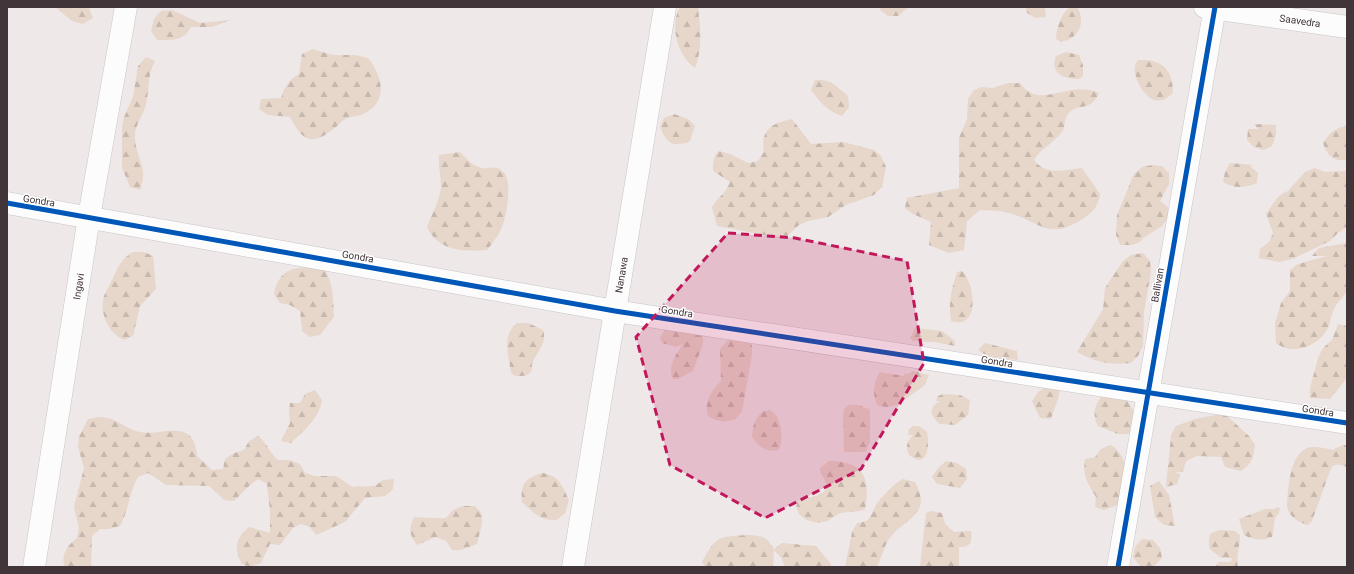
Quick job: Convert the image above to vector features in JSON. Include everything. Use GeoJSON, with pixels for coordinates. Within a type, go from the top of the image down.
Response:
{"type":"FeatureCollection","features":[{"type":"Feature","properties":{"kind":"street","name":"Ingavi"},"geometry":{"type":"LineString","coordinates":[[34,567],[89,217],[126,7]]}},
{"type":"Feature","properties":{"kind":"street","name":"Nanawa"},"geometry":{"type":"LineString","coordinates":[[573,567],[665,7]]}},
{"type":"Feature","properties":{"kind":"street","name":"Saavedra"},"geometry":{"type":"LineString","coordinates":[[1211,8],[1347,27]]}},
{"type":"Feature","properties":{"kind":"street","name":"Ballivan"},"geometry":{"type":"LineString","coordinates":[[1118,567],[1211,8]]}},
{"type":"Feature","properties":{"kind":"street","name":"Gondra"},"geometry":{"type":"LineString","coordinates":[[7,204],[89,217],[615,311],[1347,423]]}},
{"type":"Feature","properties":{"kind":"highlighted area"},"geometry":{"type":"Polygon","coordinates":[[[728,233],[795,238],[907,261],[924,363],[861,469],[765,518],[670,465],[636,337],[728,233]]]}},
{"type":"Feature","properties":{"kind":"green space"},"geometry":{"type":"Polygon","coordinates":[[[55,7],[86,7],[89,8],[93,18],[83,24],[72,21],[55,7]]]}},
{"type":"Feature","properties":{"kind":"green space"},"geometry":{"type":"Polygon","coordinates":[[[680,7],[698,7],[700,46],[698,61],[695,68],[684,56],[677,40],[675,23],[680,7]]]}},
{"type":"Feature","properties":{"kind":"green space"},"geometry":{"type":"Polygon","coordinates":[[[881,7],[909,7],[898,16],[888,16],[880,10],[881,7]]]}},
{"type":"Feature","properties":{"kind":"green space"},"geometry":{"type":"Polygon","coordinates":[[[1026,7],[1045,7],[1046,17],[1035,18],[1026,12],[1026,7]]]}},
{"type":"Feature","properties":{"kind":"green space"},"geometry":{"type":"Polygon","coordinates":[[[1070,7],[1077,7],[1081,15],[1081,24],[1074,36],[1069,40],[1061,42],[1056,39],[1058,26],[1061,17],[1070,7]]]}},
{"type":"Feature","properties":{"kind":"green space"},"geometry":{"type":"Polygon","coordinates":[[[172,10],[200,23],[231,20],[212,27],[191,27],[188,32],[180,38],[157,40],[151,31],[154,19],[161,11],[172,10]]]}},
{"type":"Feature","properties":{"kind":"green space"},"geometry":{"type":"Polygon","coordinates":[[[312,49],[333,55],[356,55],[368,58],[377,72],[381,87],[378,102],[373,108],[358,116],[345,119],[321,137],[309,139],[304,137],[299,132],[290,117],[268,115],[259,109],[261,99],[281,98],[288,84],[299,74],[302,54],[312,49]]]}},
{"type":"Feature","properties":{"kind":"green space"},"geometry":{"type":"Polygon","coordinates":[[[1066,52],[1079,55],[1083,65],[1083,76],[1079,79],[1069,78],[1060,74],[1055,67],[1054,62],[1056,56],[1066,52]]]}},
{"type":"Feature","properties":{"kind":"green space"},"geometry":{"type":"Polygon","coordinates":[[[146,57],[155,61],[150,75],[146,105],[135,133],[136,145],[143,169],[140,190],[130,187],[122,168],[122,127],[124,117],[133,97],[138,66],[146,57]]]}},
{"type":"Feature","properties":{"kind":"green space"},"geometry":{"type":"Polygon","coordinates":[[[1138,60],[1154,61],[1164,67],[1171,78],[1173,93],[1164,100],[1154,100],[1145,94],[1138,83],[1136,76],[1135,65],[1138,60]]]}},
{"type":"Feature","properties":{"kind":"green space"},"geometry":{"type":"Polygon","coordinates":[[[815,80],[830,82],[848,96],[849,107],[842,116],[832,112],[824,106],[811,90],[815,80]]]}},
{"type":"Feature","properties":{"kind":"green space"},"geometry":{"type":"Polygon","coordinates":[[[1008,83],[1020,83],[1028,91],[1037,95],[1076,90],[1087,90],[1099,93],[1092,103],[1074,109],[1068,114],[1065,119],[1062,132],[1040,152],[1034,160],[1044,168],[1056,171],[1082,168],[1100,194],[1097,205],[1084,218],[1061,229],[1044,227],[1005,212],[980,210],[967,221],[964,250],[949,253],[929,245],[931,222],[913,214],[905,208],[907,198],[959,188],[959,138],[967,119],[968,99],[974,90],[982,87],[993,88],[1008,83]]]}},
{"type":"Feature","properties":{"kind":"green space"},"geometry":{"type":"Polygon","coordinates":[[[674,114],[688,119],[695,126],[690,141],[675,144],[668,141],[665,137],[660,127],[664,118],[674,114]]]}},
{"type":"Feature","properties":{"kind":"green space"},"geometry":{"type":"Polygon","coordinates":[[[792,119],[811,144],[843,142],[874,150],[881,156],[886,167],[882,187],[874,195],[846,205],[828,217],[808,221],[799,225],[784,239],[717,226],[712,207],[726,190],[730,182],[713,171],[714,160],[717,153],[719,151],[730,154],[748,163],[758,161],[764,152],[764,138],[769,129],[773,125],[792,119]]]}},
{"type":"Feature","properties":{"kind":"green space"},"geometry":{"type":"Polygon","coordinates":[[[1254,124],[1276,125],[1276,135],[1272,146],[1263,150],[1254,147],[1247,140],[1248,129],[1258,129],[1254,124]]]}},
{"type":"Feature","properties":{"kind":"green space"},"geometry":{"type":"Polygon","coordinates":[[[1347,126],[1347,160],[1334,159],[1326,151],[1323,143],[1333,132],[1339,128],[1347,126]]]}},
{"type":"Feature","properties":{"kind":"green space"},"geometry":{"type":"Polygon","coordinates":[[[460,152],[475,166],[499,169],[505,175],[507,180],[508,194],[504,221],[497,236],[487,250],[460,250],[444,245],[432,235],[427,227],[441,187],[439,155],[460,152]]]}},
{"type":"Feature","properties":{"kind":"green space"},"geometry":{"type":"Polygon","coordinates":[[[1230,163],[1253,165],[1250,166],[1258,173],[1257,183],[1240,187],[1232,186],[1223,182],[1225,172],[1230,163]]]}},
{"type":"Feature","properties":{"kind":"green space"},"geometry":{"type":"Polygon","coordinates":[[[1152,165],[1162,166],[1169,173],[1169,184],[1160,201],[1168,207],[1168,218],[1162,226],[1143,238],[1140,242],[1131,245],[1120,245],[1116,235],[1117,215],[1134,174],[1142,167],[1152,165]]]}},
{"type":"Feature","properties":{"kind":"green space"},"geometry":{"type":"Polygon","coordinates":[[[1315,168],[1325,172],[1347,171],[1347,227],[1330,241],[1292,259],[1279,262],[1259,258],[1260,249],[1269,242],[1273,233],[1266,214],[1277,198],[1286,191],[1285,194],[1305,172],[1315,168]]]}},
{"type":"Feature","properties":{"kind":"green space"},"geometry":{"type":"Polygon","coordinates":[[[1347,243],[1347,289],[1335,307],[1324,335],[1312,345],[1305,348],[1290,349],[1276,343],[1275,323],[1281,303],[1290,291],[1290,270],[1298,264],[1327,256],[1312,256],[1319,248],[1347,243]]]}},
{"type":"Feature","properties":{"kind":"green space"},"geometry":{"type":"Polygon","coordinates":[[[133,252],[144,252],[153,256],[156,289],[140,306],[133,336],[124,340],[113,333],[106,322],[103,302],[104,296],[119,265],[123,259],[133,252]]]}},
{"type":"Feature","properties":{"kind":"green space"},"geometry":{"type":"Polygon","coordinates":[[[1143,253],[1150,261],[1151,272],[1144,312],[1143,346],[1138,356],[1131,363],[1116,364],[1091,359],[1077,352],[1103,309],[1105,288],[1123,261],[1131,255],[1143,253]]]}},
{"type":"Feature","properties":{"kind":"green space"},"geometry":{"type":"Polygon","coordinates":[[[322,267],[331,284],[334,317],[320,335],[310,337],[302,331],[300,311],[290,305],[280,303],[274,294],[277,285],[285,273],[297,268],[322,267]]]}},
{"type":"Feature","properties":{"kind":"green space"},"geometry":{"type":"Polygon","coordinates":[[[962,271],[970,285],[973,304],[971,313],[967,319],[961,322],[951,321],[950,300],[952,289],[957,272],[962,271]]]}},
{"type":"Feature","properties":{"kind":"green space"},"geometry":{"type":"Polygon","coordinates":[[[517,323],[528,323],[543,330],[544,334],[540,350],[533,361],[531,372],[523,376],[515,376],[511,373],[507,346],[509,334],[517,323]]]}},
{"type":"Feature","properties":{"kind":"green space"},"geometry":{"type":"Polygon","coordinates":[[[1338,324],[1347,326],[1347,378],[1330,399],[1310,398],[1310,388],[1318,358],[1323,348],[1332,340],[1338,324]]]}},
{"type":"Feature","properties":{"kind":"green space"},"geometry":{"type":"Polygon","coordinates":[[[915,328],[942,331],[955,341],[955,346],[934,342],[913,341],[910,338],[915,328]]]}},
{"type":"Feature","properties":{"kind":"green space"},"geometry":{"type":"Polygon","coordinates":[[[665,329],[703,334],[703,344],[693,371],[678,379],[673,379],[671,370],[675,356],[683,344],[676,347],[662,343],[660,338],[665,329]]]}},
{"type":"Feature","properties":{"kind":"green space"},"geometry":{"type":"Polygon","coordinates":[[[727,341],[748,342],[752,345],[752,355],[742,411],[736,419],[729,421],[714,420],[708,416],[707,405],[711,393],[721,381],[720,349],[727,341]]]}},
{"type":"Feature","properties":{"kind":"green space"},"geometry":{"type":"Polygon","coordinates":[[[985,343],[1017,351],[1018,360],[987,356],[978,350],[985,343]]]}},
{"type":"Feature","properties":{"kind":"green space"},"geometry":{"type":"Polygon","coordinates":[[[913,371],[929,375],[925,385],[899,404],[888,407],[878,406],[874,389],[880,372],[904,376],[905,373],[908,374],[913,371]]]}},
{"type":"Feature","properties":{"kind":"green space"},"geometry":{"type":"Polygon","coordinates":[[[1047,386],[1060,388],[1051,419],[1040,418],[1032,401],[1038,392],[1047,386]]]}},
{"type":"Feature","properties":{"kind":"green space"},"geometry":{"type":"Polygon","coordinates":[[[1107,388],[1121,391],[1137,417],[1136,427],[1128,434],[1118,434],[1098,426],[1095,410],[1098,401],[1107,388]]]}},
{"type":"Feature","properties":{"kind":"green space"},"geometry":{"type":"Polygon","coordinates":[[[315,390],[322,400],[318,413],[314,419],[291,443],[281,441],[290,423],[290,403],[300,403],[305,394],[315,390]]]}},
{"type":"Feature","properties":{"kind":"green space"},"geometry":{"type":"Polygon","coordinates":[[[943,394],[960,395],[970,400],[968,415],[955,425],[940,424],[932,415],[932,409],[936,403],[940,401],[936,401],[938,396],[943,394]]]}},
{"type":"Feature","properties":{"kind":"green space"},"geometry":{"type":"Polygon","coordinates":[[[848,405],[858,405],[869,409],[870,407],[870,441],[866,452],[844,452],[843,415],[844,409],[848,405]]]}},
{"type":"Feature","properties":{"kind":"green space"},"geometry":{"type":"Polygon","coordinates":[[[766,410],[765,411],[770,410],[774,413],[781,428],[781,445],[779,450],[767,450],[757,444],[752,437],[755,421],[760,414],[766,410]]]}},
{"type":"Feature","properties":{"kind":"green space"},"geometry":{"type":"Polygon","coordinates":[[[1216,415],[1226,415],[1249,436],[1255,445],[1253,457],[1250,463],[1241,471],[1225,467],[1221,457],[1197,456],[1186,461],[1183,472],[1175,472],[1180,474],[1177,484],[1166,487],[1171,435],[1176,426],[1195,419],[1216,415]]]}},
{"type":"Feature","properties":{"kind":"green space"},"geometry":{"type":"Polygon","coordinates":[[[99,417],[109,418],[131,429],[145,433],[174,431],[182,432],[189,436],[194,443],[197,456],[212,470],[223,469],[225,459],[234,453],[244,450],[249,441],[258,436],[278,460],[289,460],[300,464],[305,473],[315,476],[336,476],[353,487],[375,486],[383,480],[394,479],[393,489],[385,496],[365,498],[345,522],[316,535],[310,527],[301,524],[293,528],[280,545],[270,544],[261,563],[250,567],[242,564],[239,559],[237,544],[241,535],[249,527],[270,533],[270,511],[267,484],[258,479],[234,501],[224,500],[209,486],[166,485],[148,473],[138,477],[120,526],[109,529],[100,529],[92,536],[91,567],[65,567],[64,554],[68,547],[77,538],[79,528],[74,507],[84,468],[78,447],[79,437],[88,419],[99,417]]]}},
{"type":"Feature","properties":{"kind":"green space"},"geometry":{"type":"Polygon","coordinates":[[[913,426],[919,426],[927,432],[928,449],[924,458],[920,460],[909,455],[907,449],[908,442],[913,435],[908,435],[909,429],[913,426]]]}},
{"type":"Feature","properties":{"kind":"green space"},"geometry":{"type":"Polygon","coordinates":[[[1111,445],[1122,457],[1125,464],[1126,478],[1123,503],[1104,510],[1095,507],[1096,497],[1086,479],[1084,465],[1085,459],[1095,457],[1101,449],[1111,445]]]}},
{"type":"Feature","properties":{"kind":"green space"},"geometry":{"type":"Polygon","coordinates":[[[1347,445],[1347,467],[1337,465],[1331,468],[1312,521],[1308,525],[1301,523],[1289,513],[1287,506],[1291,474],[1296,458],[1301,452],[1310,447],[1335,450],[1334,449],[1347,445]]]}},
{"type":"Feature","properties":{"kind":"green space"},"geometry":{"type":"Polygon","coordinates":[[[829,461],[850,464],[862,473],[867,488],[865,509],[841,513],[822,522],[811,521],[801,516],[798,512],[797,502],[816,496],[824,491],[826,488],[826,483],[820,468],[829,461]]]}},
{"type":"Feature","properties":{"kind":"green space"},"geometry":{"type":"Polygon","coordinates":[[[946,461],[957,463],[966,469],[967,479],[960,488],[937,484],[932,477],[938,468],[946,461]]]}},
{"type":"Feature","properties":{"kind":"green space"},"geometry":{"type":"Polygon","coordinates":[[[543,473],[549,474],[560,482],[569,500],[565,513],[557,520],[546,519],[538,516],[522,502],[522,490],[525,482],[532,477],[543,473]]]}},
{"type":"Feature","properties":{"kind":"green space"},"geometry":{"type":"Polygon","coordinates":[[[903,479],[915,482],[920,493],[921,502],[919,509],[915,515],[889,539],[877,567],[845,567],[852,532],[857,523],[867,521],[881,499],[900,480],[903,479]]]}},
{"type":"Feature","properties":{"kind":"green space"},"geometry":{"type":"Polygon","coordinates":[[[1159,481],[1169,495],[1175,526],[1164,525],[1155,517],[1150,486],[1159,481]]]}},
{"type":"Feature","properties":{"kind":"green space"},"geometry":{"type":"Polygon","coordinates":[[[463,506],[475,506],[482,514],[482,524],[477,544],[461,550],[452,550],[446,541],[436,537],[417,545],[411,535],[411,525],[414,517],[446,518],[453,510],[463,506]]]}},
{"type":"Feature","properties":{"kind":"green space"},"geometry":{"type":"Polygon","coordinates":[[[1275,507],[1280,508],[1274,521],[1272,537],[1258,539],[1244,535],[1239,519],[1265,509],[1276,509],[1275,507]]]}},
{"type":"Feature","properties":{"kind":"green space"},"geometry":{"type":"Polygon","coordinates":[[[932,511],[942,513],[945,524],[954,532],[971,531],[972,538],[970,544],[959,547],[959,567],[920,567],[926,513],[932,511]]]}},
{"type":"Feature","properties":{"kind":"green space"},"geometry":{"type":"Polygon","coordinates":[[[1220,530],[1235,531],[1240,535],[1237,559],[1238,567],[1215,567],[1219,562],[1231,562],[1232,558],[1221,558],[1209,548],[1209,538],[1211,533],[1220,530]]]}},
{"type":"Feature","properties":{"kind":"green space"},"geometry":{"type":"Polygon","coordinates":[[[749,535],[764,538],[774,549],[782,543],[816,546],[831,564],[831,567],[785,567],[782,559],[774,550],[773,567],[705,567],[702,562],[711,546],[720,539],[731,536],[749,535]]]}},
{"type":"Feature","properties":{"kind":"green space"},"geometry":{"type":"Polygon","coordinates":[[[1142,539],[1153,540],[1160,548],[1162,558],[1153,567],[1141,567],[1133,557],[1135,547],[1142,539]]]}},
{"type":"Feature","properties":{"kind":"cycle path"},"geometry":{"type":"LineString","coordinates":[[1118,567],[1215,7]]}},
{"type":"Feature","properties":{"kind":"cycle path"},"geometry":{"type":"LineString","coordinates":[[7,203],[615,311],[1347,423]]}}]}
